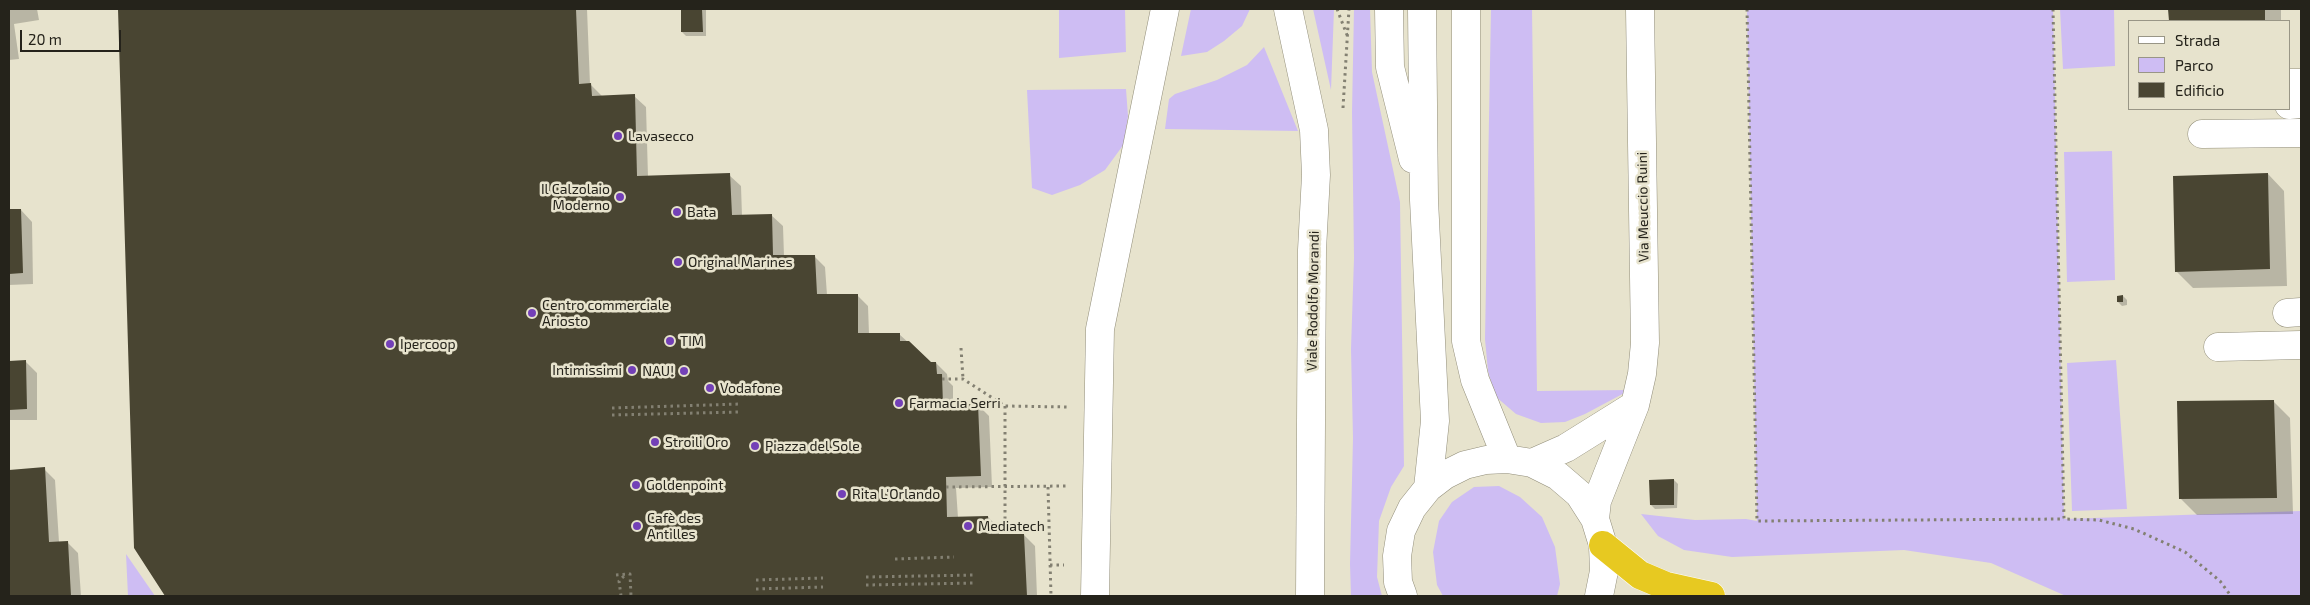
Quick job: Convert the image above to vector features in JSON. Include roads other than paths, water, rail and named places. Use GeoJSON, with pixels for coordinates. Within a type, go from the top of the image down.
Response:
{"type":"FeatureCollection","features":[{"type":"Feature","properties":{"kind":"highway"},"geometry":{"type":"LineString","coordinates":[[1603,545],[1640,575],[1666,586],[1710,596]]}},
{"type":"Feature","properties":{"kind":"street"},"geometry":{"type":"LineString","coordinates":[[1149,9],[1150,79]]}},
{"type":"Feature","properties":{"kind":"street"},"geometry":{"type":"LineString","coordinates":[[1095,596],[1100,328],[1165,9]]}},
{"type":"Feature","properties":{"kind":"street","name":"Viale Rodolfo Morandi"},"geometry":{"type":"LineString","coordinates":[[1288,9],[1314,130],[1316,175],[1312,250],[1310,596]]}},
{"type":"Feature","properties":{"kind":"street"},"geometry":{"type":"LineString","coordinates":[[1389,9],[1390,67],[1424,200]]}},
{"type":"Feature","properties":{"kind":"street"},"geometry":{"type":"LineString","coordinates":[[1422,9],[1424,200],[1435,421],[1428,488]]}},
{"type":"Feature","properties":{"kind":"street"},"geometry":{"type":"LineString","coordinates":[[1466,9],[1466,341],[1475,380],[1520,461],[1558,476],[1579,494],[1595,519],[1603,545],[1604,571],[1599,596]]}},
{"type":"Feature","properties":{"kind":"street","name":"Via Meuccio Ruini"},"geometry":{"type":"LineString","coordinates":[[1595,519],[1598,501],[1635,405],[1642,374],[1645,343],[1640,9]]}},
{"type":"Feature","properties":{"kind":"street"},"geometry":{"type":"LineString","coordinates":[[2202,134],[2301,133]]}},
{"type":"Feature","properties":{"kind":"street"},"geometry":{"type":"LineString","coordinates":[[2218,347],[2301,344]]}},
{"type":"Feature","properties":{"kind":"street"},"geometry":{"type":"LineString","coordinates":[[1403,596],[1398,582],[1397,556],[1401,531],[1412,508],[1428,488],[1445,474],[1465,465],[1486,460],[1520,461],[1566,448],[1635,405]]}},
{"type":"Feature","properties":{"kind":"place","name":"Lavasecco"},"geometry":{"type":"Point","coordinates":[618,136]}},
{"type":"Feature","properties":{"kind":"place","name":"Il Calzolaio Moderno"},"geometry":{"type":"Point","coordinates":[620,197]}},
{"type":"Feature","properties":{"kind":"place","name":"Bata"},"geometry":{"type":"Point","coordinates":[677,212]}},
{"type":"Feature","properties":{"kind":"place","name":"Original Marines"},"geometry":{"type":"Point","coordinates":[678,262]}},
{"type":"Feature","properties":{"kind":"place","name":"Centro commerciale Ariosto"},"geometry":{"type":"Point","coordinates":[532,313]}},
{"type":"Feature","properties":{"kind":"place","name":"TIM"},"geometry":{"type":"Point","coordinates":[670,341]}},
{"type":"Feature","properties":{"kind":"place","name":"Ipercoop"},"geometry":{"type":"Point","coordinates":[390,344]}},
{"type":"Feature","properties":{"kind":"place","name":"Intimissimi"},"geometry":{"type":"Point","coordinates":[632,370]}},
{"type":"Feature","properties":{"kind":"place","name":"NAU!"},"geometry":{"type":"Point","coordinates":[684,371]}},
{"type":"Feature","properties":{"kind":"place","name":"Vodafone"},"geometry":{"type":"Point","coordinates":[710,388]}},
{"type":"Feature","properties":{"kind":"place","name":"Farmacia Serri"},"geometry":{"type":"Point","coordinates":[899,403]}},
{"type":"Feature","properties":{"kind":"place","name":"Stroili Oro"},"geometry":{"type":"Point","coordinates":[655,442]}},
{"type":"Feature","properties":{"kind":"place","name":"Piazza del Sole"},"geometry":{"type":"Point","coordinates":[755,446]}},
{"type":"Feature","properties":{"kind":"place","name":"Goldenpoint"},"geometry":{"type":"Point","coordinates":[636,485]}},
{"type":"Feature","properties":{"kind":"place","name":"Rita L'Orlando"},"geometry":{"type":"Point","coordinates":[842,494]}},
{"type":"Feature","properties":{"kind":"place","name":"Cafè des Antilles"},"geometry":{"type":"Point","coordinates":[637,526]}},
{"type":"Feature","properties":{"kind":"place","name":"Mediatech"},"geometry":{"type":"Point","coordinates":[968,526]}}]}
